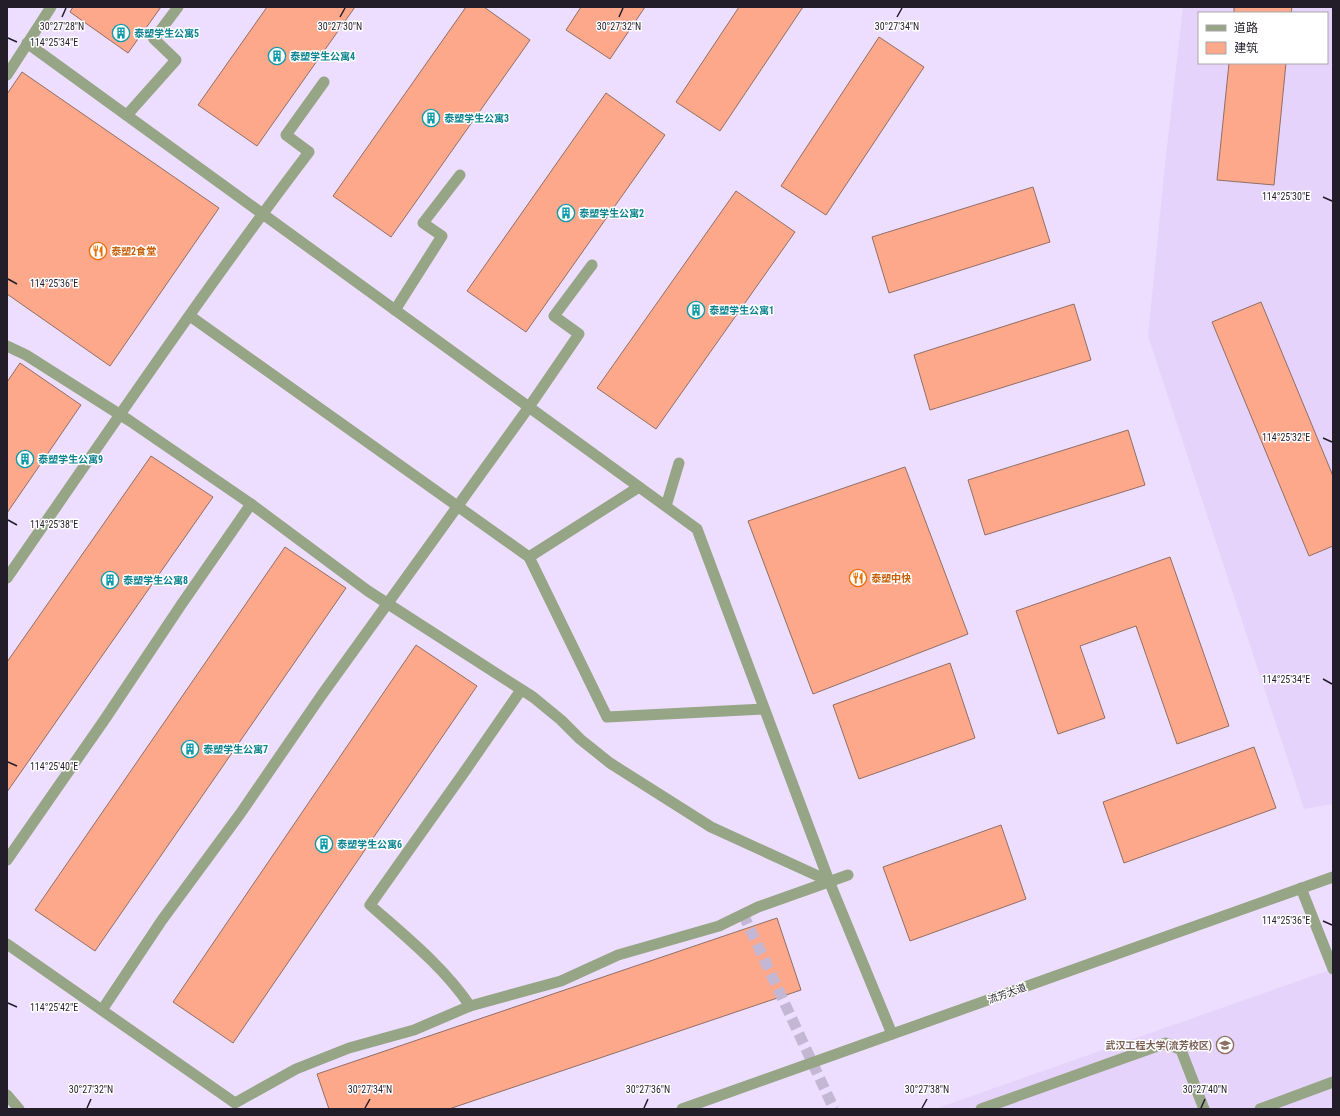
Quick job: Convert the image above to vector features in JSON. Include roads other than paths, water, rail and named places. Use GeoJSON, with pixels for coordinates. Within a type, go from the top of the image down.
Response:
{"type":"FeatureCollection","features":[{"type":"Feature","properties":{"kind":"street"},"geometry":{"type":"LineString","coordinates":[[7,74],[51,7]]}},
{"type":"Feature","properties":{"kind":"street"},"geometry":{"type":"LineString","coordinates":[[127,115],[176,60],[154,39],[178,7]]}},
{"type":"Feature","properties":{"kind":"street"},"geometry":{"type":"LineString","coordinates":[[28,43],[697,529],[829,881],[892,1034]]}},
{"type":"Feature","properties":{"kind":"street"},"geometry":{"type":"LineString","coordinates":[[7,578],[262,214],[309,152],[286,135],[324,82]]}},
{"type":"Feature","properties":{"kind":"street"},"geometry":{"type":"LineString","coordinates":[[395,310],[442,236],[423,223],[460,175]]}},
{"type":"Feature","properties":{"kind":"street"},"geometry":{"type":"LineString","coordinates":[[102,1010],[162,920],[240,814],[321,696],[529,407],[579,334],[554,316],[592,265]]}},
{"type":"Feature","properties":{"kind":"street"},"geometry":{"type":"LineString","coordinates":[[190,316],[529,557],[607,717],[764,709]]}},
{"type":"Feature","properties":{"kind":"street"},"geometry":{"type":"LineString","coordinates":[[7,346],[26,355],[120,415],[251,504],[368,591],[533,698],[561,720],[580,739],[610,763],[705,823],[829,881]]}},
{"type":"Feature","properties":{"kind":"street"},"geometry":{"type":"LineString","coordinates":[[666,506],[679,463]]}},
{"type":"Feature","properties":{"kind":"street"},"geometry":{"type":"LineString","coordinates":[[529,557],[640,487]]}},
{"type":"Feature","properties":{"kind":"street"},"geometry":{"type":"LineString","coordinates":[[7,860],[105,720],[181,605],[251,504]]}},
{"type":"Feature","properties":{"kind":"street"},"geometry":{"type":"LineString","coordinates":[[470,1006],[464,996],[432,962],[370,905],[521,690]]}},
{"type":"Feature","properties":{"kind":"street"},"geometry":{"type":"LineString","coordinates":[[7,944],[235,1103],[296,1069],[349,1048],[414,1030],[470,1006],[561,981],[618,955],[719,926],[758,907],[848,875]]}},
{"type":"Feature","properties":{"kind":"street","name":"流芳大道"},"geometry":{"type":"LineString","coordinates":[[682,1109],[1333,877]]}},
{"type":"Feature","properties":{"kind":"street"},"geometry":{"type":"LineString","coordinates":[[1301,888],[1333,970]]}},
{"type":"Feature","properties":{"kind":"street"},"geometry":{"type":"LineString","coordinates":[[981,1109],[1166,1043],[1181,1050],[1204,1109]]}},
{"type":"Feature","properties":{"kind":"street"},"geometry":{"type":"LineString","coordinates":[[1260,1109],[1333,1082]]}},
{"type":"Feature","properties":{"kind":"street"},"geometry":{"type":"LineString","coordinates":[[7,1095],[19,1109]]}},
{"type":"Feature","properties":{"kind":"tunnel"},"geometry":{"type":"LineString","coordinates":[[743,914],[834,1109]]}},
{"type":"Feature","properties":{"kind":"place","name":"泰塑学生公寓5"},"geometry":{"type":"Point","coordinates":[121,33]}},
{"type":"Feature","properties":{"kind":"place","name":"泰塑学生公寓4"},"geometry":{"type":"Point","coordinates":[277,56]}},
{"type":"Feature","properties":{"kind":"place","name":"泰塑学生公寓3"},"geometry":{"type":"Point","coordinates":[431,118]}},
{"type":"Feature","properties":{"kind":"place","name":"泰塑学生公寓2"},"geometry":{"type":"Point","coordinates":[566,213]}},
{"type":"Feature","properties":{"kind":"place","name":"泰塑2食堂"},"geometry":{"type":"Point","coordinates":[98,251]}},
{"type":"Feature","properties":{"kind":"place","name":"泰塑学生公寓1"},"geometry":{"type":"Point","coordinates":[696,310]}},
{"type":"Feature","properties":{"kind":"place","name":"泰塑学生公寓9"},"geometry":{"type":"Point","coordinates":[25,459]}},
{"type":"Feature","properties":{"kind":"place","name":"泰塑中快"},"geometry":{"type":"Point","coordinates":[858,578]}},
{"type":"Feature","properties":{"kind":"place","name":"泰塑学生公寓8"},"geometry":{"type":"Point","coordinates":[110,580]}},
{"type":"Feature","properties":{"kind":"place","name":"泰塑学生公寓7"},"geometry":{"type":"Point","coordinates":[190,749]}},
{"type":"Feature","properties":{"kind":"place","name":"泰塑学生公寓6"},"geometry":{"type":"Point","coordinates":[324,844]}},
{"type":"Feature","properties":{"kind":"place","name":"武汉工程大学(流芳校区)"},"geometry":{"type":"Point","coordinates":[1225,1045]}}]}
